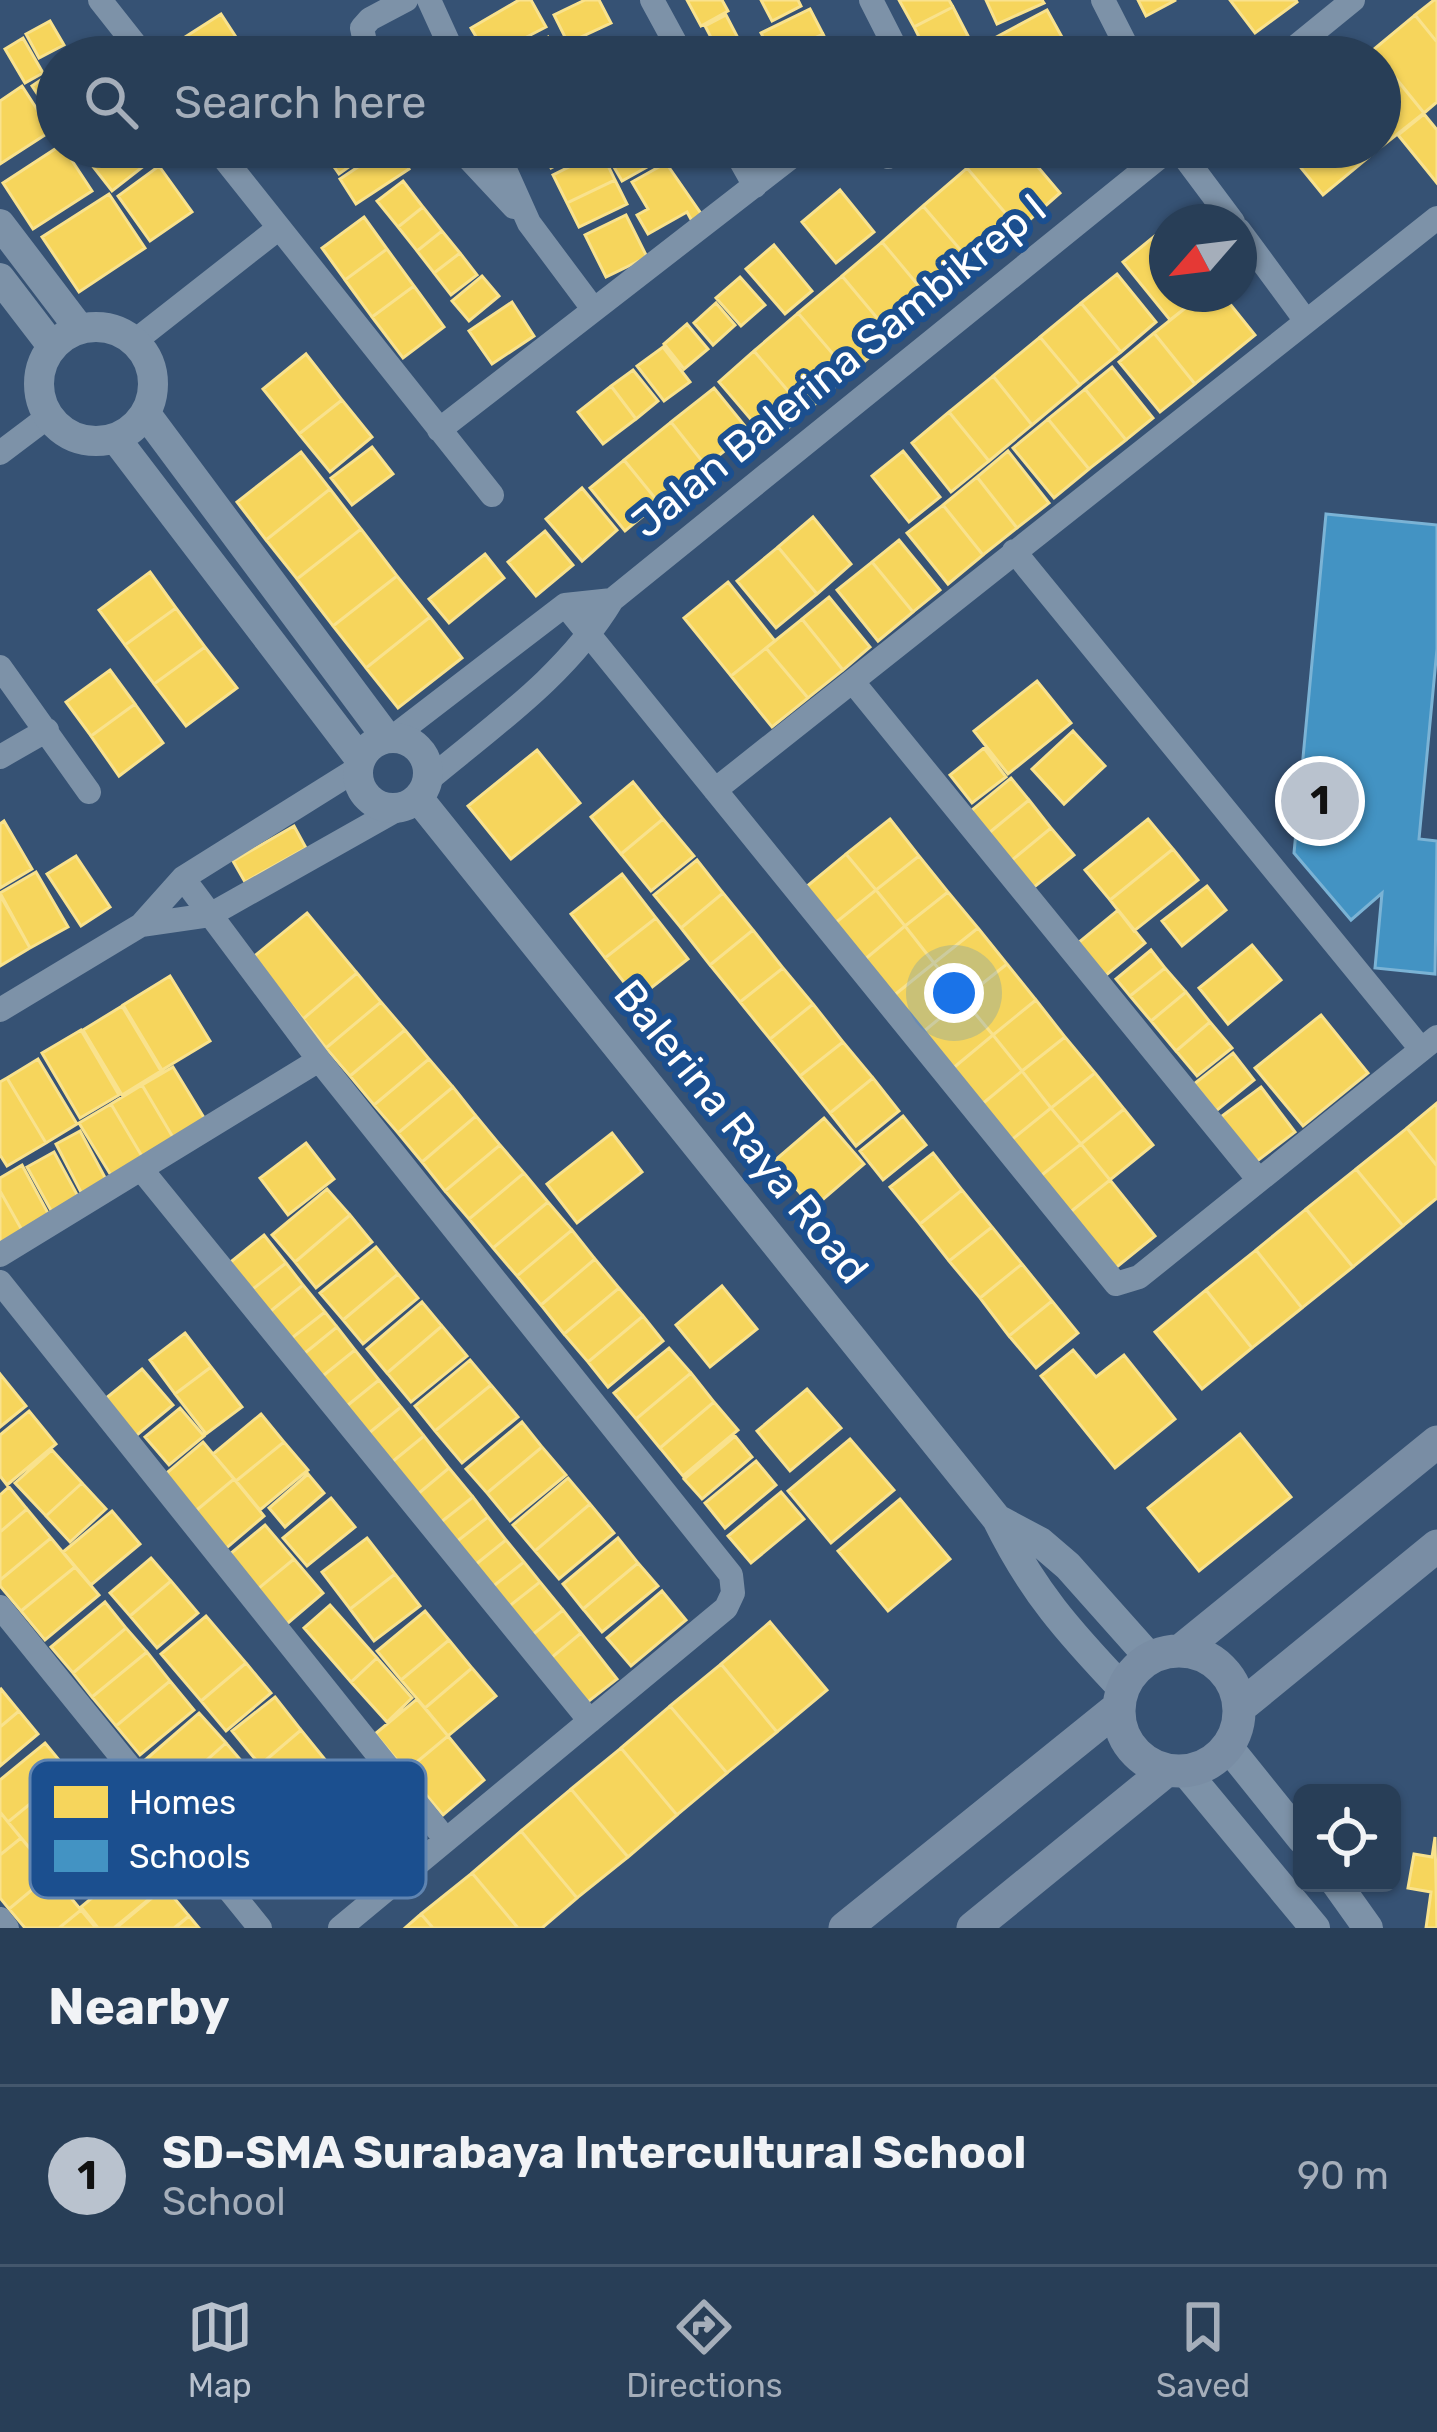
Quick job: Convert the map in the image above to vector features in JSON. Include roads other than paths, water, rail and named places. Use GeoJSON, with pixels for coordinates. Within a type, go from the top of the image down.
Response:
{"type":"FeatureCollection","features":[{"type":"Feature","properties":{"kind":"main road"},"geometry":{"type":"LineString","coordinates":[[845,1928],[1121,1698],[1134,1671],[1165,1654],[1437,1442]]}},
{"type":"Feature","properties":{"kind":"main road"},"geometry":{"type":"LineString","coordinates":[[1240,1707],[1437,1546]]}},
{"type":"Feature","properties":{"kind":"main road"},"geometry":{"type":"LineString","coordinates":[[1121,1698],[1127,1741],[1151,1765],[1176,1771],[1202,1768],[1228,1748],[1238,1728],[1236,1689],[1214,1661],[1165,1654]]}},
{"type":"Feature","properties":{"kind":"main road"},"geometry":{"type":"LineString","coordinates":[[973,1928],[1176,1771]]}},
{"type":"Feature","properties":{"kind":"street"},"geometry":{"type":"LineString","coordinates":[[364,36],[362,28],[370,19],[406,0]]}},
{"type":"Feature","properties":{"kind":"street"},"geometry":{"type":"LineString","coordinates":[[429,0],[445,36]]}},
{"type":"Feature","properties":{"kind":"street"},"geometry":{"type":"LineString","coordinates":[[652,0],[672,36]]}},
{"type":"Feature","properties":{"kind":"street"},"geometry":{"type":"LineString","coordinates":[[871,0],[889,36]]}},
{"type":"Feature","properties":{"kind":"street"},"geometry":{"type":"LineString","coordinates":[[1103,0],[1121,36]]}},
{"type":"Feature","properties":{"kind":"street"},"geometry":{"type":"LineString","coordinates":[[1309,36],[1353,0]]}},
{"type":"Feature","properties":{"kind":"street"},"geometry":{"type":"LineString","coordinates":[[113,4],[132,36]]}},
{"type":"Feature","properties":{"kind":"street"},"geometry":{"type":"LineString","coordinates":[[232,168],[492,495]]}},
{"type":"Feature","properties":{"kind":"street"},"geometry":{"type":"LineString","coordinates":[[477,168],[529,224],[594,310]]}},
{"type":"Feature","properties":{"kind":"street"},"geometry":{"type":"LineString","coordinates":[[504,168],[529,224]]}},
{"type":"Feature","properties":{"kind":"street"},"geometry":{"type":"LineString","coordinates":[[745,168],[755,186]]}},
{"type":"Feature","properties":{"kind":"street"},"geometry":{"type":"LineString","coordinates":[[439,430],[778,168]]}},
{"type":"Feature","properties":{"kind":"street","name":"Jalan Balerina Sambikrep I"},"geometry":{"type":"LineString","coordinates":[[141,925],[210,916],[415,796],[547,681],[591,634],[612,600],[1148,168]]}},
{"type":"Feature","properties":{"kind":"street"},"geometry":{"type":"LineString","coordinates":[[1191,168],[1219,204]]}},
{"type":"Feature","properties":{"kind":"street"},"geometry":{"type":"LineString","coordinates":[[715,790],[1437,218]]}},
{"type":"Feature","properties":{"kind":"street"},"geometry":{"type":"LineString","coordinates":[[0,224],[79,328]]}},
{"type":"Feature","properties":{"kind":"street"},"geometry":{"type":"LineString","coordinates":[[135,341],[279,228]]}},
{"type":"Feature","properties":{"kind":"street"},"geometry":{"type":"LineString","coordinates":[[1257,254],[1306,321]]}},
{"type":"Feature","properties":{"kind":"street"},"geometry":{"type":"LineString","coordinates":[[0,278],[52,346]]}},
{"type":"Feature","properties":{"kind":"street"},"geometry":{"type":"LineString","coordinates":[[109,327],[135,341],[148,357],[154,376],[146,414],[116,439],[79,439],[49,416],[39,393],[40,368],[52,346],[79,328],[109,327]]}},
{"type":"Feature","properties":{"kind":"street"},"geometry":{"type":"LineString","coordinates":[[116,439],[359,764],[364,794],[374,803],[415,796],[428,769],[416,746],[390,737],[146,414]]}},
{"type":"Feature","properties":{"kind":"street"},"geometry":{"type":"LineString","coordinates":[[0,453],[49,416]]}},
{"type":"Feature","properties":{"kind":"street"},"geometry":{"type":"LineString","coordinates":[[565,605],[1108,1280],[1116,1284],[1139,1277],[1429,1043],[1014,551]]}},
{"type":"Feature","properties":{"kind":"street"},"geometry":{"type":"LineString","coordinates":[[359,764],[371,745],[390,737],[565,605],[612,600]]}},
{"type":"Feature","properties":{"kind":"street"},"geometry":{"type":"LineString","coordinates":[[0,667],[89,792]]}},
{"type":"Feature","properties":{"kind":"street"},"geometry":{"type":"LineString","coordinates":[[853,682],[1258,1179]]}},
{"type":"Feature","properties":{"kind":"street"},"geometry":{"type":"LineString","coordinates":[[0,757],[47,730]]}},
{"type":"Feature","properties":{"kind":"street","name":"Jalan Balerina Sambikrep I"},"geometry":{"type":"LineString","coordinates":[[0,1010],[141,925],[182,878],[359,764]]}},
{"type":"Feature","properties":{"kind":"street","name":"Balerina Raya Road"},"geometry":{"type":"LineString","coordinates":[[415,796],[998,1519],[1022,1570],[1121,1698]]}},
{"type":"Feature","properties":{"kind":"street"},"geometry":{"type":"LineString","coordinates":[[182,878],[319,1060],[731,1575],[733,1592],[726,1608],[426,1857]]}},
{"type":"Feature","properties":{"kind":"street"},"geometry":{"type":"LineString","coordinates":[[0,1255],[319,1060]]}},
{"type":"Feature","properties":{"kind":"street"},"geometry":{"type":"LineString","coordinates":[[141,1168],[590,1721]]}},
{"type":"Feature","properties":{"kind":"street"},"geometry":{"type":"LineString","coordinates":[[0,1282],[382,1760]]}},
{"type":"Feature","properties":{"kind":"street","name":"Balerina Raya Road"},"geometry":{"type":"LineString","coordinates":[[998,1519],[1040,1542],[1165,1654]]}},
{"type":"Feature","properties":{"kind":"street"},"geometry":{"type":"LineString","coordinates":[[0,1607],[124,1760]]}},
{"type":"Feature","properties":{"kind":"street"},"geometry":{"type":"LineString","coordinates":[[1228,1748],[1293,1828]]}},
{"type":"Feature","properties":{"kind":"street"},"geometry":{"type":"LineString","coordinates":[[1176,1771],[1315,1928]]}},
{"type":"Feature","properties":{"kind":"street"},"geometry":{"type":"LineString","coordinates":[[426,1815],[446,1840]]}},
{"type":"Feature","properties":{"kind":"street"},"geometry":{"type":"LineString","coordinates":[[1342,1892],[1368,1928]]}},
{"type":"Feature","properties":{"kind":"street"},"geometry":{"type":"LineString","coordinates":[[236,1898],[260,1928]]}},
{"type":"Feature","properties":{"kind":"street"},"geometry":{"type":"LineString","coordinates":[[340,1928],[376,1898]]}},
{"type":"Feature","properties":{"kind":"street"},"geometry":{"type":"LineString","coordinates":[[0,1919],[7,1928]]}},
{"type":"Feature","properties":{"kind":"place","name":"SD-SMA Surabaya Intercultural School"},"geometry":{"type":"Point","coordinates":[1320,801]}}]}
